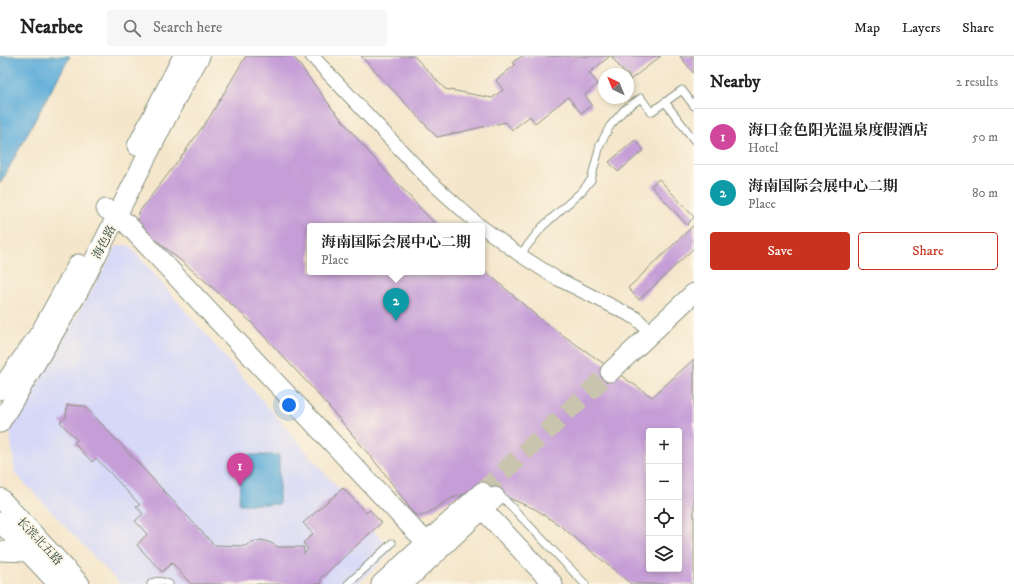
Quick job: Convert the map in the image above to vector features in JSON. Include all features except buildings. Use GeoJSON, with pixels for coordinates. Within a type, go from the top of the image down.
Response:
{"type":"FeatureCollection","features":[{"type":"Feature","properties":{"kind":"street","name":"海色路"},"geometry":{"type":"LineString","coordinates":[[0,423],[64,318],[183,56]]}},
{"type":"Feature","properties":{"kind":"street","name":"海色路"},"geometry":{"type":"LineString","coordinates":[[0,390],[43,327],[112,212],[180,89],[200,56]]}},
{"type":"Feature","properties":{"kind":"street"},"geometry":{"type":"LineString","coordinates":[[312,56],[430,180],[477,223]]}},
{"type":"Feature","properties":{"kind":"street"},"geometry":{"type":"LineString","coordinates":[[112,212],[414,530],[433,546]]}},
{"type":"Feature","properties":{"kind":"street"},"geometry":{"type":"LineString","coordinates":[[485,230],[520,255],[571,286],[636,318],[651,333]]}},
{"type":"Feature","properties":{"kind":"street"},"geometry":{"type":"LineString","coordinates":[[694,293],[651,333],[616,375],[694,310]]}},
{"type":"Feature","properties":{"kind":"street","name":"长滨北五路"},"geometry":{"type":"LineString","coordinates":[[0,498],[58,584]]}},
{"type":"Feature","properties":{"kind":"street"},"geometry":{"type":"LineString","coordinates":[[381,584],[433,546],[487,499],[553,584]]}},
{"type":"Feature","properties":{"kind":"street","name":"长滨北五路"},"geometry":{"type":"LineString","coordinates":[[0,522],[80,584]]}},
{"type":"Feature","properties":{"kind":"street"},"geometry":{"type":"LineString","coordinates":[[403,584],[433,546]]}},
{"type":"Feature","properties":{"kind":"street"},"geometry":{"type":"LineString","coordinates":[[0,551],[34,547]]}},
{"type":"Feature","properties":{"kind":"lane"},"geometry":{"type":"LineString","coordinates":[[520,255],[542,227],[582,191],[591,180],[600,145],[610,126],[624,110],[641,98],[651,112],[682,90],[694,106]]}},
{"type":"Feature","properties":{"kind":"lane"},"geometry":{"type":"LineString","coordinates":[[665,102],[694,140]]}},
{"type":"Feature","properties":{"kind":"lane"},"geometry":{"type":"LineString","coordinates":[[487,499],[586,584]]}},
{"type":"Feature","properties":{"kind":"lane"},"geometry":{"type":"LineString","coordinates":[[348,584],[392,543]]}},
{"type":"Feature","properties":{"kind":"lane"},"geometry":{"type":"LineString","coordinates":[[151,584],[154,582],[169,584]]}},
{"type":"Feature","properties":{"kind":"shaded area"},"geometry":{"type":"Polygon","coordinates":[[[129,245],[392,551],[358,584],[120,584],[15,473],[10,432],[117,246],[129,245]]]}},
{"type":"Feature","properties":{"kind":"water"},"geometry":{"type":"Polygon","coordinates":[[[0,56],[70,56],[0,184],[0,56]]]}},
{"type":"Feature","properties":{"kind":"water"},"geometry":{"type":"Polygon","coordinates":[[[241,455],[279,455],[279,504],[239,504],[241,455]]]}},
{"type":"Feature","properties":{"kind":"tunnel"},"geometry":{"type":"LineString","coordinates":[[482,492],[610,372]]}},
{"type":"Feature","properties":{"kind":"place","name":"海南国际会展中心二期"},"geometry":{"type":"Point","coordinates":[396,321]}},
{"type":"Feature","properties":{"kind":"place","name":"海口金色阳光温泉度假酒店"},"geometry":{"type":"Point","coordinates":[240,486]}}]}
